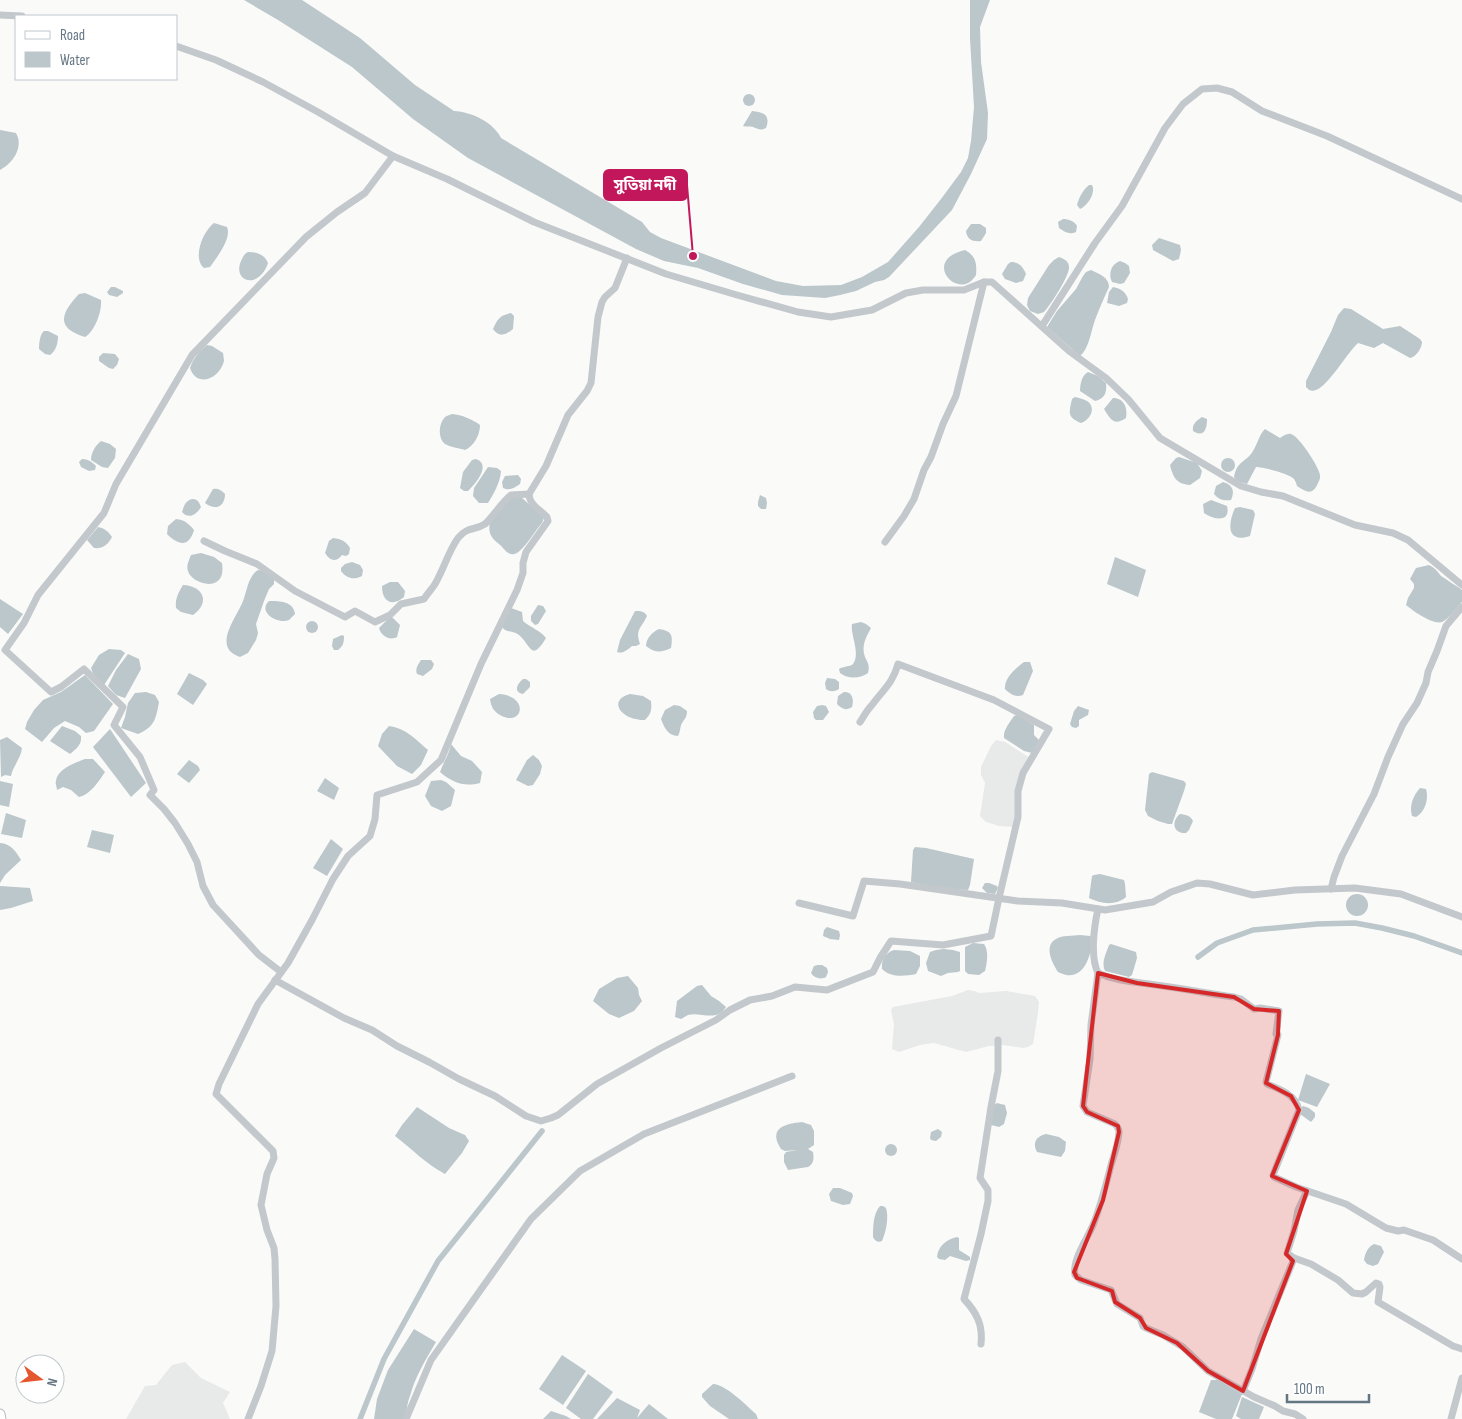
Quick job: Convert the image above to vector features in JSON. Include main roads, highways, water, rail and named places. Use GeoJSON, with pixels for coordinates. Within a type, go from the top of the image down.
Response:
{"type":"FeatureCollection","features":[{"type":"Feature","properties":{"kind":"main road"},"geometry":{"type":"LineString","coordinates":[[0,1414],[1,1419]]}},
{"type":"Feature","properties":{"kind":"water"},"geometry":{"type":"Polygon","coordinates":[[[244,0],[302,0],[360,38],[415,85],[454,111],[468,113],[481,119],[493,127],[501,138],[642,222],[650,232],[661,238],[776,281],[803,286],[841,285],[862,277],[888,262],[919,227],[961,172],[968,158],[974,107],[970,0],[990,0],[980,27],[981,62],[988,113],[987,139],[952,210],[889,277],[856,291],[825,298],[782,295],[698,268],[664,261],[636,249],[468,158],[413,119],[352,67],[244,0]]]}},
{"type":"Feature","properties":{"kind":"water"},"geometry":{"type":"Polygon","coordinates":[[[747,94],[751,94],[755,100],[751,106],[747,106],[743,102],[743,98],[747,94]]]}},
{"type":"Feature","properties":{"kind":"water"},"geometry":{"type":"Polygon","coordinates":[[[752,111],[760,112],[767,117],[766,128],[761,130],[743,126],[752,111]]]}},
{"type":"Feature","properties":{"kind":"water"},"geometry":{"type":"Polygon","coordinates":[[[0,130],[16,133],[19,144],[13,159],[0,170],[0,130]]]}},
{"type":"Feature","properties":{"kind":"water"},"geometry":{"type":"Polygon","coordinates":[[[1089,185],[1092,185],[1093,188],[1092,195],[1088,202],[1080,209],[1077,205],[1079,199],[1089,185]]]}},
{"type":"Feature","properties":{"kind":"water"},"geometry":{"type":"Polygon","coordinates":[[[1063,219],[1069,220],[1077,226],[1076,232],[1069,233],[1059,228],[1058,222],[1063,219]]]}},
{"type":"Feature","properties":{"kind":"water"},"geometry":{"type":"Polygon","coordinates":[[[214,223],[227,227],[226,242],[210,267],[204,268],[199,258],[200,245],[206,232],[214,223]]]}},
{"type":"Feature","properties":{"kind":"water"},"geometry":{"type":"Polygon","coordinates":[[[971,224],[980,224],[986,228],[986,233],[981,241],[973,241],[969,238],[966,231],[971,224]]]}},
{"type":"Feature","properties":{"kind":"water"},"geometry":{"type":"Polygon","coordinates":[[[1159,238],[1180,245],[1179,259],[1173,261],[1153,250],[1152,245],[1159,238]]]}},
{"type":"Feature","properties":{"kind":"water"},"geometry":{"type":"Polygon","coordinates":[[[965,250],[972,255],[975,261],[976,275],[969,282],[961,285],[949,279],[944,267],[946,260],[953,254],[965,250]]]}},
{"type":"Feature","properties":{"kind":"water"},"geometry":{"type":"Polygon","coordinates":[[[248,252],[260,254],[268,263],[264,272],[253,280],[243,278],[240,274],[241,261],[248,252]]]}},
{"type":"Feature","properties":{"kind":"water"},"geometry":{"type":"Polygon","coordinates":[[[1059,257],[1066,260],[1069,265],[1063,283],[1044,312],[1038,314],[1030,311],[1027,305],[1028,298],[1049,265],[1059,257]]]}},
{"type":"Feature","properties":{"kind":"water"},"geometry":{"type":"Polygon","coordinates":[[[1120,261],[1129,266],[1130,273],[1124,283],[1120,284],[1112,282],[1110,276],[1112,267],[1120,261]]]}},
{"type":"Feature","properties":{"kind":"water"},"geometry":{"type":"Polygon","coordinates":[[[1011,262],[1020,265],[1024,269],[1026,274],[1023,281],[1016,283],[1005,279],[1002,274],[1011,262]]]}},
{"type":"Feature","properties":{"kind":"water"},"geometry":{"type":"Polygon","coordinates":[[[1091,270],[1105,278],[1109,287],[1095,320],[1088,344],[1080,356],[1047,327],[1057,311],[1076,289],[1086,272],[1091,270]]]}},
{"type":"Feature","properties":{"kind":"water"},"geometry":{"type":"Polygon","coordinates":[[[111,287],[123,291],[123,293],[117,297],[109,295],[107,292],[111,287]]]}},
{"type":"Feature","properties":{"kind":"water"},"geometry":{"type":"Polygon","coordinates":[[[1113,287],[1124,292],[1128,299],[1127,303],[1119,306],[1107,303],[1109,292],[1113,287]]]}},
{"type":"Feature","properties":{"kind":"water"},"geometry":{"type":"Polygon","coordinates":[[[85,293],[101,300],[101,305],[95,326],[85,337],[69,329],[64,319],[68,307],[79,294],[85,293]]]}},
{"type":"Feature","properties":{"kind":"water"},"geometry":{"type":"Polygon","coordinates":[[[1344,308],[1351,309],[1383,329],[1400,326],[1420,339],[1422,342],[1421,347],[1410,358],[1383,343],[1374,348],[1358,343],[1321,387],[1313,391],[1310,390],[1306,387],[1306,381],[1338,315],[1344,308]]]}},
{"type":"Feature","properties":{"kind":"water"},"geometry":{"type":"Polygon","coordinates":[[[511,313],[514,316],[513,329],[500,335],[495,332],[493,329],[500,318],[511,313]]]}},
{"type":"Feature","properties":{"kind":"water"},"geometry":{"type":"Polygon","coordinates":[[[44,331],[58,336],[56,347],[50,355],[45,354],[39,349],[41,336],[44,331]]]}},
{"type":"Feature","properties":{"kind":"water"},"geometry":{"type":"Polygon","coordinates":[[[207,345],[223,353],[224,361],[218,372],[208,379],[203,379],[193,374],[190,368],[197,355],[207,345]]]}},
{"type":"Feature","properties":{"kind":"water"},"geometry":{"type":"Polygon","coordinates":[[[103,353],[115,354],[119,359],[113,369],[99,361],[99,357],[103,353]]]}},
{"type":"Feature","properties":{"kind":"water"},"geometry":{"type":"Polygon","coordinates":[[[1088,372],[1098,376],[1106,383],[1105,395],[1101,399],[1095,401],[1080,391],[1084,375],[1088,372]]]}},
{"type":"Feature","properties":{"kind":"water"},"geometry":{"type":"Polygon","coordinates":[[[1075,397],[1087,401],[1092,407],[1089,417],[1081,423],[1073,419],[1070,414],[1072,399],[1075,397]]]}},
{"type":"Feature","properties":{"kind":"water"},"geometry":{"type":"Polygon","coordinates":[[[1113,398],[1120,400],[1126,407],[1126,418],[1118,422],[1113,421],[1104,409],[1113,398]]]}},
{"type":"Feature","properties":{"kind":"water"},"geometry":{"type":"Polygon","coordinates":[[[452,414],[467,418],[480,425],[476,440],[465,450],[447,445],[441,439],[441,423],[445,417],[452,414]]]}},
{"type":"Feature","properties":{"kind":"water"},"geometry":{"type":"Polygon","coordinates":[[[1202,417],[1207,419],[1206,426],[1202,433],[1197,433],[1193,431],[1193,426],[1202,417]]]}},
{"type":"Feature","properties":{"kind":"water"},"geometry":{"type":"Polygon","coordinates":[[[1265,429],[1280,438],[1287,434],[1295,436],[1308,452],[1320,475],[1320,480],[1314,490],[1309,492],[1304,490],[1297,486],[1292,477],[1259,467],[1256,467],[1247,484],[1237,481],[1234,477],[1237,467],[1251,455],[1265,429]]]}},
{"type":"Feature","properties":{"kind":"water"},"geometry":{"type":"Polygon","coordinates":[[[101,441],[110,444],[116,449],[115,458],[108,468],[102,467],[91,460],[94,450],[101,441]]]}},
{"type":"Feature","properties":{"kind":"water"},"geometry":{"type":"Polygon","coordinates":[[[1179,457],[1197,463],[1202,471],[1200,478],[1190,485],[1178,481],[1172,473],[1170,465],[1179,457]]]}},
{"type":"Feature","properties":{"kind":"water"},"geometry":{"type":"Polygon","coordinates":[[[1228,458],[1233,460],[1235,465],[1233,470],[1228,472],[1223,470],[1221,465],[1223,460],[1228,458]]]}},
{"type":"Feature","properties":{"kind":"water"},"geometry":{"type":"Polygon","coordinates":[[[82,459],[93,463],[96,466],[95,470],[89,471],[81,467],[79,462],[82,459]]]}},
{"type":"Feature","properties":{"kind":"water"},"geometry":{"type":"Polygon","coordinates":[[[476,459],[481,462],[481,475],[468,491],[464,491],[460,488],[463,472],[472,460],[476,459]]]}},
{"type":"Feature","properties":{"kind":"water"},"geometry":{"type":"Polygon","coordinates":[[[488,467],[497,468],[501,471],[499,480],[488,503],[479,503],[473,496],[474,488],[488,467]]]}},
{"type":"Feature","properties":{"kind":"water"},"geometry":{"type":"Polygon","coordinates":[[[518,475],[521,479],[520,484],[510,489],[503,488],[502,482],[505,476],[518,475]]]}},
{"type":"Feature","properties":{"kind":"water"},"geometry":{"type":"Polygon","coordinates":[[[1223,482],[1232,489],[1231,500],[1222,500],[1214,494],[1216,486],[1223,482]]]}},
{"type":"Feature","properties":{"kind":"water"},"geometry":{"type":"Polygon","coordinates":[[[213,489],[225,494],[221,505],[216,507],[205,503],[213,489]]]}},
{"type":"Feature","properties":{"kind":"water"},"geometry":{"type":"Polygon","coordinates":[[[760,495],[766,498],[766,509],[761,509],[758,506],[760,495]]]}},
{"type":"Feature","properties":{"kind":"water"},"geometry":{"type":"Polygon","coordinates":[[[521,497],[544,518],[523,547],[515,554],[511,554],[492,537],[489,528],[490,521],[511,498],[521,497]]]}},
{"type":"Feature","properties":{"kind":"water"},"geometry":{"type":"Polygon","coordinates":[[[192,499],[198,501],[201,507],[195,514],[187,516],[182,512],[186,502],[192,499]]]}},
{"type":"Feature","properties":{"kind":"water"},"geometry":{"type":"Polygon","coordinates":[[[1211,500],[1227,506],[1228,511],[1224,518],[1212,517],[1204,513],[1203,504],[1211,500]]]}},
{"type":"Feature","properties":{"kind":"water"},"geometry":{"type":"Polygon","coordinates":[[[1240,507],[1253,510],[1255,514],[1250,536],[1242,538],[1233,535],[1230,526],[1235,508],[1240,507]]]}},
{"type":"Feature","properties":{"kind":"water"},"geometry":{"type":"Polygon","coordinates":[[[176,519],[182,520],[194,530],[192,536],[186,542],[175,541],[167,534],[168,526],[176,519]]]}},
{"type":"Feature","properties":{"kind":"water"},"geometry":{"type":"Polygon","coordinates":[[[98,527],[106,530],[112,537],[105,546],[94,548],[87,540],[98,527]]]}},
{"type":"Feature","properties":{"kind":"water"},"geometry":{"type":"Polygon","coordinates":[[[333,538],[347,544],[350,548],[349,554],[346,556],[342,555],[335,560],[329,558],[325,553],[329,541],[333,538]]]}},
{"type":"Feature","properties":{"kind":"water"},"geometry":{"type":"Polygon","coordinates":[[[201,553],[214,557],[222,563],[222,573],[219,580],[214,583],[201,583],[195,580],[187,569],[191,555],[201,553]]]}},
{"type":"Feature","properties":{"kind":"water"},"geometry":{"type":"Polygon","coordinates":[[[1115,557],[1146,570],[1138,597],[1107,584],[1115,557]]]}},
{"type":"Feature","properties":{"kind":"water"},"geometry":{"type":"Polygon","coordinates":[[[352,562],[360,565],[363,570],[362,576],[351,578],[341,571],[345,564],[352,562]]]}},
{"type":"Feature","properties":{"kind":"water"},"geometry":{"type":"Polygon","coordinates":[[[1429,565],[1441,576],[1462,590],[1462,602],[1442,622],[1428,620],[1406,605],[1414,588],[1414,584],[1410,579],[1416,568],[1429,565]]]}},
{"type":"Feature","properties":{"kind":"water"},"geometry":{"type":"Polygon","coordinates":[[[258,570],[264,571],[274,580],[274,584],[269,589],[256,624],[258,633],[256,640],[248,653],[240,657],[232,653],[227,647],[228,632],[243,601],[250,580],[258,570]]]}},
{"type":"Feature","properties":{"kind":"water"},"geometry":{"type":"Polygon","coordinates":[[[390,582],[398,582],[405,591],[404,597],[396,602],[388,601],[382,591],[382,586],[390,582]]]}},
{"type":"Feature","properties":{"kind":"water"},"geometry":{"type":"Polygon","coordinates":[[[183,585],[196,588],[202,596],[202,605],[193,615],[181,612],[176,608],[177,596],[183,585]]]}},
{"type":"Feature","properties":{"kind":"water"},"geometry":{"type":"Polygon","coordinates":[[[0,599],[23,614],[8,634],[0,627],[0,599]]]}},
{"type":"Feature","properties":{"kind":"water"},"geometry":{"type":"Polygon","coordinates":[[[269,601],[289,604],[292,606],[295,614],[289,620],[280,621],[275,619],[267,613],[266,605],[269,601]]]}},
{"type":"Feature","properties":{"kind":"water"},"geometry":{"type":"Polygon","coordinates":[[[538,605],[543,606],[546,611],[538,624],[535,625],[531,621],[531,616],[538,605]]]}},
{"type":"Feature","properties":{"kind":"water"},"geometry":{"type":"Polygon","coordinates":[[[511,608],[522,612],[523,621],[546,638],[534,651],[531,650],[519,635],[502,627],[511,608]]]}},
{"type":"Feature","properties":{"kind":"water"},"geometry":{"type":"Polygon","coordinates":[[[635,611],[645,613],[647,616],[638,632],[640,644],[632,646],[623,652],[617,652],[620,640],[635,611]]]}},
{"type":"Feature","properties":{"kind":"water"},"geometry":{"type":"Polygon","coordinates":[[[389,618],[393,618],[400,625],[397,637],[394,638],[386,637],[379,628],[389,618]]]}},
{"type":"Feature","properties":{"kind":"water"},"geometry":{"type":"Polygon","coordinates":[[[310,621],[314,621],[318,627],[314,633],[310,633],[306,629],[306,625],[310,621]]]}},
{"type":"Feature","properties":{"kind":"water"},"geometry":{"type":"Polygon","coordinates":[[[861,622],[871,628],[864,645],[869,670],[868,673],[861,676],[850,677],[840,673],[839,669],[852,665],[855,660],[856,650],[852,624],[861,622]]]}},
{"type":"Feature","properties":{"kind":"water"},"geometry":{"type":"Polygon","coordinates":[[[659,629],[671,634],[671,648],[664,651],[652,650],[646,646],[650,636],[659,629]]]}},
{"type":"Feature","properties":{"kind":"water"},"geometry":{"type":"Polygon","coordinates":[[[344,636],[342,646],[338,650],[334,650],[332,646],[333,639],[344,636]]]}},
{"type":"Feature","properties":{"kind":"water"},"geometry":{"type":"Polygon","coordinates":[[[109,649],[121,650],[125,653],[104,685],[94,676],[91,668],[99,655],[109,649]]]}},
{"type":"Feature","properties":{"kind":"water"},"geometry":{"type":"Polygon","coordinates":[[[128,654],[139,659],[141,669],[125,698],[116,695],[108,686],[116,670],[128,654]]]}},
{"type":"Feature","properties":{"kind":"water"},"geometry":{"type":"Polygon","coordinates":[[[421,660],[431,660],[434,664],[432,669],[423,676],[416,672],[421,660]]]}},
{"type":"Feature","properties":{"kind":"water"},"geometry":{"type":"Polygon","coordinates":[[[1024,662],[1030,662],[1033,671],[1023,695],[1016,696],[1005,689],[1005,685],[1011,674],[1024,662]]]}},
{"type":"Feature","properties":{"kind":"water"},"geometry":{"type":"Polygon","coordinates":[[[189,673],[207,684],[193,705],[177,694],[189,673]]]}},
{"type":"Feature","properties":{"kind":"water"},"geometry":{"type":"Polygon","coordinates":[[[85,675],[113,704],[94,731],[86,733],[79,727],[65,721],[54,728],[42,742],[25,729],[34,710],[43,700],[61,692],[85,675]]]}},
{"type":"Feature","properties":{"kind":"water"},"geometry":{"type":"Polygon","coordinates":[[[827,678],[835,679],[839,682],[839,689],[829,691],[826,689],[825,683],[827,678]]]}},
{"type":"Feature","properties":{"kind":"water"},"geometry":{"type":"Polygon","coordinates":[[[523,679],[530,682],[530,687],[523,694],[518,692],[517,688],[523,679]]]}},
{"type":"Feature","properties":{"kind":"water"},"geometry":{"type":"Polygon","coordinates":[[[146,692],[155,695],[159,702],[154,721],[148,728],[138,734],[121,728],[128,703],[135,693],[146,692]]]}},
{"type":"Feature","properties":{"kind":"water"},"geometry":{"type":"Polygon","coordinates":[[[844,692],[849,693],[853,699],[852,707],[848,709],[842,708],[837,704],[838,696],[844,692]]]}},
{"type":"Feature","properties":{"kind":"water"},"geometry":{"type":"Polygon","coordinates":[[[499,694],[509,696],[515,700],[520,710],[518,715],[508,718],[496,712],[490,699],[499,694]]]}},
{"type":"Feature","properties":{"kind":"water"},"geometry":{"type":"Polygon","coordinates":[[[630,694],[643,696],[651,701],[651,712],[645,720],[631,718],[619,708],[620,700],[630,694]]]}},
{"type":"Feature","properties":{"kind":"water"},"geometry":{"type":"Polygon","coordinates":[[[674,705],[680,706],[687,711],[678,736],[669,733],[661,719],[665,710],[674,705]]]}},
{"type":"Feature","properties":{"kind":"water"},"geometry":{"type":"Polygon","coordinates":[[[817,706],[826,706],[829,712],[823,720],[816,720],[813,712],[817,706]]]}},
{"type":"Feature","properties":{"kind":"water"},"geometry":{"type":"Polygon","coordinates":[[[1078,706],[1089,710],[1088,715],[1079,720],[1079,726],[1076,728],[1070,724],[1074,711],[1078,706]]]}},
{"type":"Feature","properties":{"kind":"water"},"geometry":{"type":"Polygon","coordinates":[[[1017,715],[1034,725],[1034,735],[1039,740],[1032,753],[1024,751],[1004,738],[1007,726],[1014,716],[1017,715]]]}},
{"type":"Feature","properties":{"kind":"water"},"geometry":{"type":"Polygon","coordinates":[[[62,726],[75,731],[81,736],[80,744],[70,754],[50,741],[62,726]]]}},
{"type":"Feature","properties":{"kind":"water"},"geometry":{"type":"Polygon","coordinates":[[[389,726],[406,732],[428,750],[421,765],[412,774],[397,766],[378,746],[382,734],[389,726]]]}},
{"type":"Feature","properties":{"kind":"water"},"geometry":{"type":"Polygon","coordinates":[[[110,729],[146,783],[131,797],[93,747],[110,729]]]}},
{"type":"Feature","properties":{"kind":"water"},"geometry":{"type":"Polygon","coordinates":[[[7,737],[22,748],[11,776],[5,775],[1,777],[0,740],[7,737]]]}},
{"type":"Feature","properties":{"kind":"water"},"geometry":{"type":"Polygon","coordinates":[[[451,744],[461,756],[472,761],[482,772],[480,783],[469,785],[459,783],[449,779],[440,772],[451,744]]]}},
{"type":"Feature","properties":{"kind":"water"},"geometry":{"type":"Polygon","coordinates":[[[533,755],[542,766],[540,774],[533,785],[528,786],[516,780],[527,760],[533,755]]]}},
{"type":"Feature","properties":{"kind":"water"},"geometry":{"type":"Polygon","coordinates":[[[85,759],[93,759],[105,772],[94,787],[87,794],[79,797],[71,790],[63,787],[57,790],[56,782],[60,773],[67,767],[85,759]]]}},
{"type":"Feature","properties":{"kind":"water"},"geometry":{"type":"Polygon","coordinates":[[[189,760],[198,766],[200,770],[189,783],[177,774],[189,760]]]}},
{"type":"Feature","properties":{"kind":"water"},"geometry":{"type":"Polygon","coordinates":[[[1152,772],[1184,781],[1186,784],[1172,824],[1158,821],[1148,816],[1145,810],[1149,774],[1152,772]]]}},
{"type":"Feature","properties":{"kind":"water"},"geometry":{"type":"Polygon","coordinates":[[[325,778],[339,788],[334,800],[317,791],[325,778]]]}},
{"type":"Feature","properties":{"kind":"water"},"geometry":{"type":"Polygon","coordinates":[[[441,780],[455,790],[451,806],[442,811],[431,806],[425,796],[431,781],[441,780]]]}},
{"type":"Feature","properties":{"kind":"water"},"geometry":{"type":"Polygon","coordinates":[[[0,781],[13,784],[9,807],[0,805],[0,781]]]}},
{"type":"Feature","properties":{"kind":"water"},"geometry":{"type":"Polygon","coordinates":[[[1420,788],[1426,789],[1427,801],[1422,812],[1416,817],[1412,816],[1411,805],[1415,794],[1420,788]]]}},
{"type":"Feature","properties":{"kind":"water"},"geometry":{"type":"Polygon","coordinates":[[[6,813],[26,820],[22,838],[1,834],[6,813]]]}},
{"type":"Feature","properties":{"kind":"water"},"geometry":{"type":"Polygon","coordinates":[[[1180,814],[1189,816],[1193,821],[1186,833],[1178,831],[1175,826],[1175,820],[1180,814]]]}},
{"type":"Feature","properties":{"kind":"water"},"geometry":{"type":"Polygon","coordinates":[[[92,830],[114,835],[110,853],[87,847],[92,830]]]}},
{"type":"Feature","properties":{"kind":"water"},"geometry":{"type":"Polygon","coordinates":[[[331,839],[343,849],[327,876],[313,868],[331,839]]]}},
{"type":"Feature","properties":{"kind":"water"},"geometry":{"type":"Polygon","coordinates":[[[0,843],[12,848],[21,860],[5,875],[0,883],[0,843]]]}},
{"type":"Feature","properties":{"kind":"water"},"geometry":{"type":"Polygon","coordinates":[[[915,847],[974,859],[968,890],[911,882],[913,850],[915,847]]]}},
{"type":"Feature","properties":{"kind":"water"},"geometry":{"type":"Polygon","coordinates":[[[1100,874],[1124,880],[1126,897],[1113,903],[1098,902],[1089,898],[1092,876],[1100,874]]]}},
{"type":"Feature","properties":{"kind":"water"},"geometry":{"type":"Polygon","coordinates":[[[985,883],[997,886],[995,894],[987,893],[982,888],[985,883]]]}},
{"type":"Feature","properties":{"kind":"water"},"geometry":{"type":"Polygon","coordinates":[[[0,886],[30,888],[33,901],[0,910],[0,886]]]}},
{"type":"Feature","properties":{"kind":"water"},"geometry":{"type":"Polygon","coordinates":[[[1357,894],[1365,897],[1368,905],[1365,913],[1357,916],[1349,913],[1346,905],[1349,897],[1357,894]]]}},
{"type":"Feature","properties":{"kind":"water"},"geometry":{"type":"Polygon","coordinates":[[[827,927],[839,931],[839,940],[823,936],[824,930],[827,927]]]}},
{"type":"Feature","properties":{"kind":"water"},"geometry":{"type":"Polygon","coordinates":[[[1080,935],[1093,938],[1091,951],[1083,969],[1073,975],[1058,972],[1050,955],[1052,942],[1061,937],[1080,935]]]}},
{"type":"Feature","properties":{"kind":"water"},"geometry":{"type":"Polygon","coordinates":[[[973,943],[984,944],[987,950],[985,971],[979,975],[968,974],[965,971],[965,947],[973,943]]]}},
{"type":"Feature","properties":{"kind":"water"},"geometry":{"type":"Polygon","coordinates":[[[1111,944],[1136,952],[1137,958],[1132,975],[1129,977],[1105,971],[1104,958],[1111,944]]]}},
{"type":"Feature","properties":{"kind":"water"},"geometry":{"type":"Polygon","coordinates":[[[944,949],[960,952],[960,971],[941,976],[928,971],[926,963],[930,952],[944,949]]]}},
{"type":"Feature","properties":{"kind":"water"},"geometry":{"type":"Polygon","coordinates":[[[894,950],[910,951],[920,956],[920,966],[916,974],[894,975],[882,969],[884,957],[894,950]]]}},
{"type":"Feature","properties":{"kind":"water"},"geometry":{"type":"Polygon","coordinates":[[[818,965],[827,968],[826,977],[818,978],[811,973],[814,966],[818,965]]]}},
{"type":"Feature","properties":{"kind":"water"},"geometry":{"type":"Polygon","coordinates":[[[628,976],[638,988],[642,1001],[634,1011],[619,1018],[609,1014],[593,1001],[599,989],[617,978],[628,976]]]}},
{"type":"Feature","properties":{"kind":"water"},"geometry":{"type":"Polygon","coordinates":[[[702,985],[711,996],[726,1007],[722,1012],[713,1016],[693,1014],[681,1019],[675,1017],[677,1001],[697,986],[702,985]]]}},
{"type":"Feature","properties":{"kind":"water"},"geometry":{"type":"Polygon","coordinates":[[[1306,1074],[1330,1084],[1317,1107],[1298,1100],[1306,1074]]]}},
{"type":"Feature","properties":{"kind":"water"},"geometry":{"type":"Polygon","coordinates":[[[997,1103],[1005,1105],[1007,1113],[1004,1124],[999,1127],[991,1125],[993,1106],[997,1103]]]}},
{"type":"Feature","properties":{"kind":"water"},"geometry":{"type":"Polygon","coordinates":[[[1303,1106],[1315,1113],[1315,1117],[1311,1122],[1300,1114],[1303,1106]]]}},
{"type":"Feature","properties":{"kind":"water"},"geometry":{"type":"Polygon","coordinates":[[[417,1107],[449,1128],[465,1135],[469,1141],[445,1174],[425,1161],[395,1136],[417,1107]]]}},
{"type":"Feature","properties":{"kind":"water"},"geometry":{"type":"Polygon","coordinates":[[[802,1122],[811,1125],[814,1131],[814,1145],[808,1149],[813,1152],[813,1161],[808,1167],[788,1170],[784,1162],[784,1155],[786,1152],[797,1150],[785,1151],[781,1149],[777,1142],[777,1132],[780,1128],[789,1124],[802,1122]]]}},
{"type":"Feature","properties":{"kind":"water"},"geometry":{"type":"Polygon","coordinates":[[[938,1129],[942,1132],[941,1137],[936,1141],[931,1140],[931,1132],[938,1129]]]}},
{"type":"Feature","properties":{"kind":"water"},"geometry":{"type":"Polygon","coordinates":[[[1046,1134],[1059,1137],[1066,1142],[1065,1151],[1061,1157],[1037,1152],[1036,1140],[1046,1134]]]}},
{"type":"Feature","properties":{"kind":"water"},"geometry":{"type":"Polygon","coordinates":[[[893,1144],[896,1145],[896,1155],[889,1156],[886,1155],[885,1148],[886,1145],[893,1144]]]}},
{"type":"Feature","properties":{"kind":"water"},"geometry":{"type":"Polygon","coordinates":[[[833,1188],[840,1188],[852,1193],[853,1196],[850,1204],[843,1205],[831,1201],[829,1194],[833,1188]]]}},
{"type":"Feature","properties":{"kind":"water"},"geometry":{"type":"Polygon","coordinates":[[[880,1206],[886,1208],[887,1220],[882,1241],[879,1242],[873,1237],[873,1225],[880,1206]]]}},
{"type":"Feature","properties":{"kind":"water"},"geometry":{"type":"Polygon","coordinates":[[[959,1238],[959,1250],[970,1257],[970,1260],[966,1261],[950,1256],[945,1260],[939,1259],[937,1257],[941,1246],[950,1239],[959,1238]]]}},
{"type":"Feature","properties":{"kind":"water"},"geometry":{"type":"Polygon","coordinates":[[[1374,1244],[1381,1246],[1384,1252],[1378,1264],[1373,1266],[1367,1264],[1364,1260],[1367,1250],[1374,1244]]]}},
{"type":"Feature","properties":{"kind":"water"},"geometry":{"type":"Polygon","coordinates":[[[414,1329],[436,1342],[415,1382],[404,1419],[374,1419],[377,1399],[388,1370],[414,1329]]]}},
{"type":"Feature","properties":{"kind":"water"},"geometry":{"type":"Polygon","coordinates":[[[562,1355],[586,1371],[563,1405],[539,1389],[562,1355]]]}},
{"type":"Feature","properties":{"kind":"water"},"geometry":{"type":"Polygon","coordinates":[[[588,1374],[613,1392],[593,1419],[581,1419],[566,1408],[588,1374]]]}},
{"type":"Feature","properties":{"kind":"water"},"geometry":{"type":"Polygon","coordinates":[[[1211,1380],[1219,1380],[1242,1394],[1232,1419],[1216,1419],[1199,1412],[1211,1380]]]}},
{"type":"Feature","properties":{"kind":"water"},"geometry":{"type":"Polygon","coordinates":[[[713,1384],[723,1387],[735,1396],[756,1414],[758,1419],[729,1419],[710,1406],[702,1397],[702,1394],[713,1384]]]}},
{"type":"Feature","properties":{"kind":"water"},"geometry":{"type":"Polygon","coordinates":[[[1242,1397],[1264,1407],[1259,1419],[1241,1419],[1236,1416],[1242,1397]]]}},
{"type":"Feature","properties":{"kind":"water"},"geometry":{"type":"Polygon","coordinates":[[[617,1398],[640,1410],[637,1418],[649,1404],[668,1419],[597,1419],[617,1398]]]}},
{"type":"Feature","properties":{"kind":"water"},"geometry":{"type":"Polygon","coordinates":[[[551,1411],[566,1416],[571,1419],[543,1419],[551,1411]]]}},
{"type":"Feature","properties":{"kind":"waterway"},"geometry":{"type":"LineString","coordinates":[[1198,957],[1217,943],[1253,930],[1317,924],[1355,923],[1414,936],[1462,953]]}},
{"type":"Feature","properties":{"kind":"waterway"},"geometry":{"type":"LineString","coordinates":[[360,1419],[384,1359],[438,1261],[542,1131]]}},
{"type":"Feature","properties":{"kind":"place","name":"সুতিয়া নদী"},"geometry":{"type":"Point","coordinates":[693,256]}}]}
